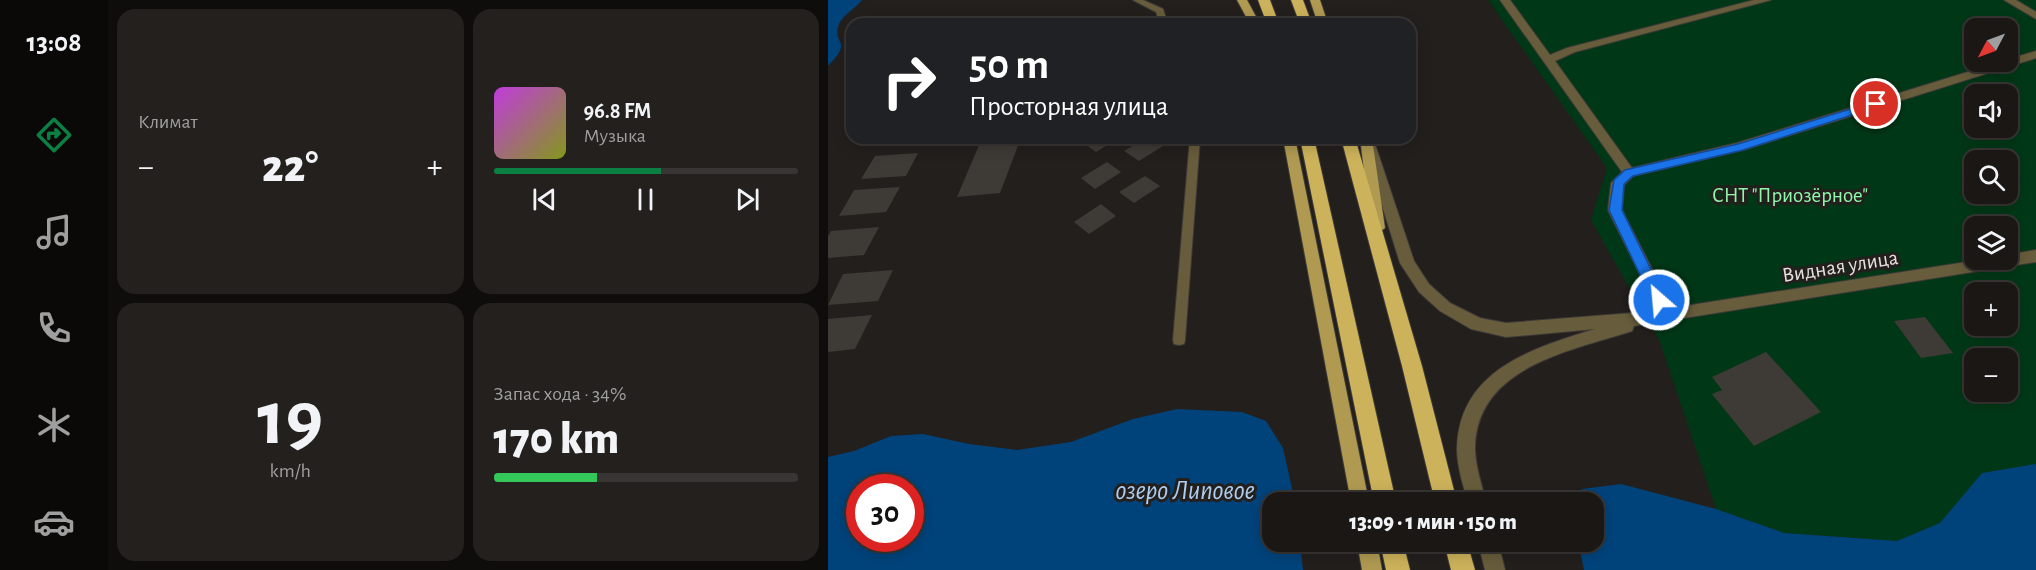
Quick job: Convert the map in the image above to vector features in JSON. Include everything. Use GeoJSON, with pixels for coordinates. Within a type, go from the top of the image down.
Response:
{"type":"FeatureCollection","features":[{"type":"Feature","properties":{"kind":"highway"},"geometry":{"type":"LineString","coordinates":[[1264,0],[1271,18]]}},
{"type":"Feature","properties":{"kind":"highway"},"geometry":{"type":"LineString","coordinates":[[1296,0],[1304,18]]}},
{"type":"Feature","properties":{"kind":"highway"},"geometry":{"type":"LineString","coordinates":[[1308,144],[1382,492]]}},
{"type":"Feature","properties":{"kind":"highway"},"geometry":{"type":"LineString","coordinates":[[1350,144],[1443,492]]}},
{"type":"Feature","properties":{"kind":"highway"},"geometry":{"type":"LineString","coordinates":[[1394,552],[1398,570]]}},
{"type":"Feature","properties":{"kind":"highway"},"geometry":{"type":"LineString","coordinates":[[1458,552],[1463,570]]}},
{"type":"Feature","properties":{"kind":"main road"},"geometry":{"type":"LineString","coordinates":[[1242,0],[1252,18]]}},
{"type":"Feature","properties":{"kind":"main road"},"geometry":{"type":"LineString","coordinates":[[1315,0],[1321,18]]}},
{"type":"Feature","properties":{"kind":"main road"},"geometry":{"type":"LineString","coordinates":[[1290,144],[1358,492]]}},
{"type":"Feature","properties":{"kind":"main road"},"geometry":{"type":"LineString","coordinates":[[1367,144],[1383,264]]}},
{"type":"Feature","properties":{"kind":"main road"},"geometry":{"type":"LineString","coordinates":[[1369,552],[1372,570]]}},
{"type":"Feature","properties":{"kind":"street"},"geometry":{"type":"LineString","coordinates":[[1506,0],[1629,173]]}},
{"type":"Feature","properties":{"kind":"street"},"geometry":{"type":"LineString","coordinates":[[1548,60],[1571,50],[1766,0]]}},
{"type":"Feature","properties":{"kind":"street"},"geometry":{"type":"LineString","coordinates":[[2009,0],[2036,16]]}},
{"type":"Feature","properties":{"kind":"street"},"geometry":{"type":"LineString","coordinates":[[1659,316],[1615,210],[1618,183],[1629,173],[1739,147],[2036,54]]}},
{"type":"Feature","properties":{"kind":"street"},"geometry":{"type":"LineString","coordinates":[[1368,144],[1407,263],[1424,288],[1445,307],[1462,318],[1490,328],[1506,330],[1659,316]]}},
{"type":"Feature","properties":{"kind":"street","name":"Видная улица"},"geometry":{"type":"LineString","coordinates":[[1659,316],[2036,256]]}},
{"type":"Feature","properties":{"kind":"street"},"geometry":{"type":"LineString","coordinates":[[1475,492],[1468,462],[1468,433],[1479,401],[1497,378],[1526,359],[1659,316]]}},
{"type":"Feature","properties":{"kind":"street"},"geometry":{"type":"LineString","coordinates":[[1491,552],[1496,570]]}},
{"type":"Feature","properties":{"kind":"lane"},"geometry":{"type":"LineString","coordinates":[[1137,0],[1160,11],[1162,18]]}},
{"type":"Feature","properties":{"kind":"lane"},"geometry":{"type":"LineString","coordinates":[[1179,339],[1195,144]]}},
{"type":"Feature","properties":{"kind":"green space","name":"СНТ \"Приозёрное\""},"geometry":{"type":"Polygon","coordinates":[[[1488,0],[2036,0],[2036,464],[1982,473],[1940,523],[1897,541],[1784,533],[1716,509],[1660,342],[1591,220],[1607,168],[1488,0]]]}},
{"type":"Feature","properties":{"kind":"water"},"geometry":{"type":"Polygon","coordinates":[[[828,0],[862,0],[839,24],[837,31],[841,43],[840,51],[828,66],[828,0]]]}},
{"type":"Feature","properties":{"kind":"water","name":"озеро Липовое"},"geometry":{"type":"Polygon","coordinates":[[[1177,409],[1242,412],[1266,421],[1283,448],[1293,492],[1262,492],[1262,552],[1301,552],[1303,570],[828,570],[828,457],[854,451],[891,436],[923,434],[969,444],[1017,450],[1071,442],[1133,419],[1177,409]]]}},
{"type":"Feature","properties":{"kind":"water"},"geometry":{"type":"Polygon","coordinates":[[[2036,464],[2036,570],[1584,570],[1580,552],[1604,552],[1604,492],[1582,492],[1582,489],[1621,484],[1716,509],[1784,533],[1897,541],[1940,523],[1982,473],[2036,464]]]}},
{"type":"Feature","properties":{"kind":"building"},"geometry":{"type":"Polygon","coordinates":[[[979,144],[1019,144],[1000,193],[957,197],[979,144]]]}},
{"type":"Feature","properties":{"kind":"building"},"geometry":{"type":"Polygon","coordinates":[[[1085,144],[1109,144],[1096,152],[1085,144]]]}},
{"type":"Feature","properties":{"kind":"building"},"geometry":{"type":"Polygon","coordinates":[[[1136,144],[1163,146],[1139,161],[1124,151],[1136,144]]]}},
{"type":"Feature","properties":{"kind":"building"},"geometry":{"type":"Polygon","coordinates":[[[918,153],[906,176],[861,179],[875,156],[918,153]]]}},
{"type":"Feature","properties":{"kind":"building"},"geometry":{"type":"Polygon","coordinates":[[[1107,162],[1121,172],[1095,189],[1081,178],[1107,162]]]}},
{"type":"Feature","properties":{"kind":"building"},"geometry":{"type":"Polygon","coordinates":[[[1145,176],[1160,186],[1134,203],[1119,192],[1145,176]]]}},
{"type":"Feature","properties":{"kind":"building"},"geometry":{"type":"Polygon","coordinates":[[[900,187],[886,212],[839,216],[854,190],[900,187]]]}},
{"type":"Feature","properties":{"kind":"building"},"geometry":{"type":"Polygon","coordinates":[[[1101,204],[1116,216],[1089,234],[1074,222],[1101,204]]]}},
{"type":"Feature","properties":{"kind":"building"},"geometry":{"type":"Polygon","coordinates":[[[879,227],[864,255],[828,258],[828,236],[831,231],[879,227]]]}},
{"type":"Feature","properties":{"kind":"building"},"geometry":{"type":"Polygon","coordinates":[[[893,270],[878,301],[828,305],[843,274],[893,270]]]}},
{"type":"Feature","properties":{"kind":"building"},"geometry":{"type":"Polygon","coordinates":[[[872,315],[855,349],[828,352],[828,319],[872,315]]]}},
{"type":"Feature","properties":{"kind":"building"},"geometry":{"type":"Polygon","coordinates":[[[1925,317],[1953,353],[1921,358],[1894,321],[1925,317]]]}},
{"type":"Feature","properties":{"kind":"building"},"geometry":{"type":"Polygon","coordinates":[[[1766,352],[1821,412],[1754,446],[1712,394],[1722,390],[1712,377],[1766,352]]]}},
{"type":"Feature","properties":{"kind":"route"},"geometry":{"type":"LineString","coordinates":[[1659,300],[1615,210],[1618,183],[1629,173],[1739,147],[1876,104]]}}]}
